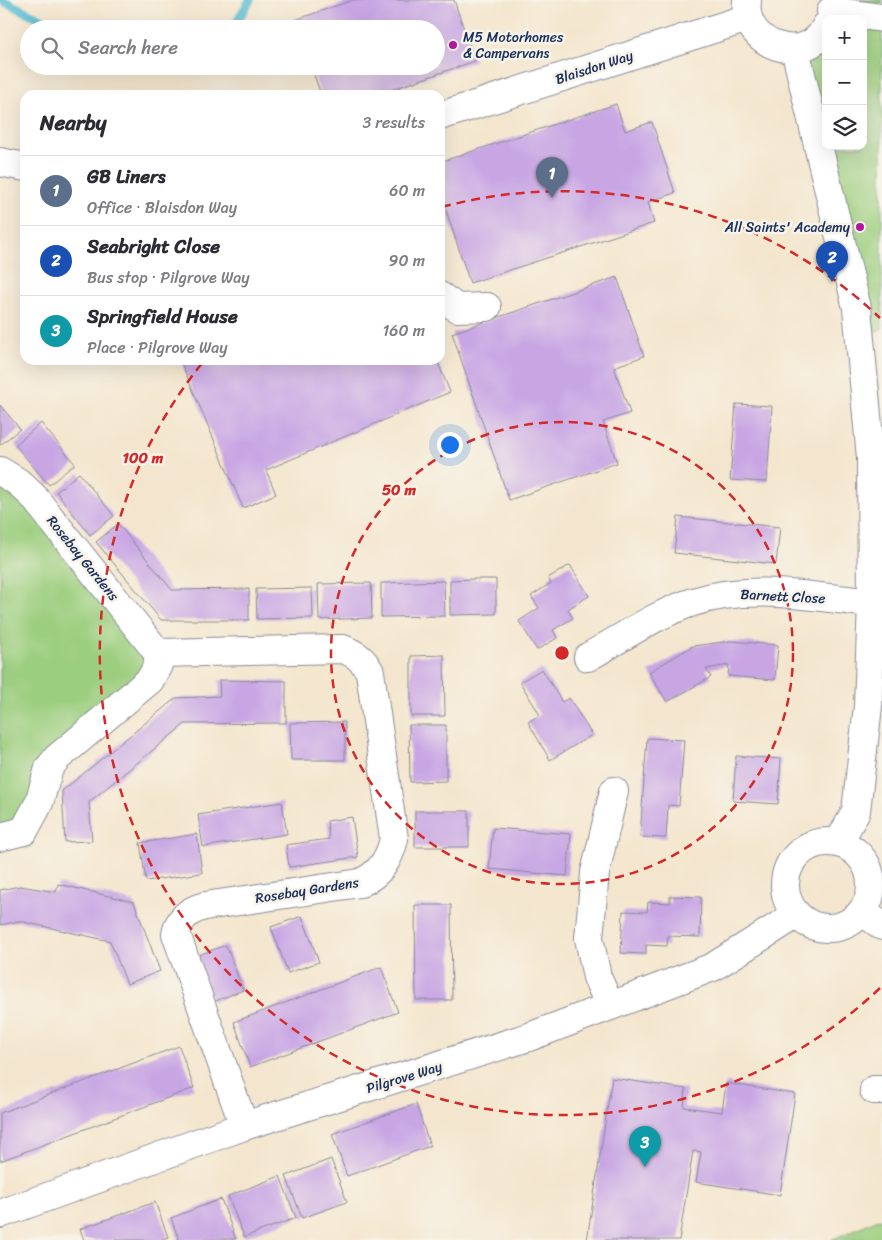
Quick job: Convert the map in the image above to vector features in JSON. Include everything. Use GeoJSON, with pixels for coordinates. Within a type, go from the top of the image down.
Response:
{"type":"FeatureCollection","features":[{"type":"Feature","properties":{"kind":"street"},"geometry":{"type":"LineString","coordinates":[[748,9],[756,35],[775,47],[795,49],[812,42],[829,14],[882,18]]}},
{"type":"Feature","properties":{"kind":"street","name":"Blaisdon Way"},"geometry":{"type":"LineString","coordinates":[[445,114],[748,9]]}},
{"type":"Feature","properties":{"kind":"street"},"geometry":{"type":"LineString","coordinates":[[795,49],[857,308],[876,458],[868,706],[856,811],[839,842]]}},
{"type":"Feature","properties":{"kind":"street"},"geometry":{"type":"LineString","coordinates":[[0,162],[20,166]]}},
{"type":"Feature","properties":{"kind":"street"},"geometry":{"type":"LineString","coordinates":[[445,300],[457,308],[487,307]]}},
{"type":"Feature","properties":{"kind":"street","name":"Rosebay Gardens"},"geometry":{"type":"LineString","coordinates":[[0,471],[18,482],[33,496],[158,653],[343,649],[362,659],[370,672],[394,839],[386,862],[370,878],[360,883],[205,906],[188,912],[178,926],[176,934],[244,1126]]}},
{"type":"Feature","properties":{"kind":"street","name":"Barnett Close"},"geometry":{"type":"LineString","coordinates":[[588,658],[670,611],[717,596],[764,592],[872,603]]}},
{"type":"Feature","properties":{"kind":"street"},"geometry":{"type":"LineString","coordinates":[[12,834],[39,803],[49,768],[57,758],[150,680],[158,665],[158,653]]}},
{"type":"Feature","properties":{"kind":"street"},"geometry":{"type":"LineString","coordinates":[[610,1006],[597,978],[589,938],[595,873],[614,791]]}},
{"type":"Feature","properties":{"kind":"street"},"geometry":{"type":"LineString","coordinates":[[823,841],[839,842],[859,853],[870,871],[872,919],[830,929],[812,926],[796,915],[788,902],[784,886],[787,870],[795,856],[808,846],[823,841]]}},
{"type":"Feature","properties":{"kind":"street","name":"Pilgrove Way"},"geometry":{"type":"LineString","coordinates":[[0,1214],[244,1126],[449,1064],[529,1037],[714,967],[796,915]]}},
{"type":"Feature","properties":{"kind":"green space","name":"All Saints' Academy"},"geometry":{"type":"Polygon","coordinates":[[[830,0],[882,0],[882,328],[861,341],[795,49],[822,29],[822,150],[867,150],[867,15],[856,15],[830,0]]]}},
{"type":"Feature","properties":{"kind":"green space"},"geometry":{"type":"Polygon","coordinates":[[[0,471],[158,653],[76,743],[39,803],[0,837],[0,471]]]}},
{"type":"Feature","properties":{"kind":"green space"},"geometry":{"type":"Polygon","coordinates":[[[882,1219],[882,1240],[831,1240],[876,1220],[882,1219]]]}},
{"type":"Feature","properties":{"kind":"building"},"geometry":{"type":"Polygon","coordinates":[[[353,0],[454,0],[475,61],[445,71],[445,20],[295,20],[353,0]]]}},
{"type":"Feature","properties":{"kind":"building"},"geometry":{"type":"Polygon","coordinates":[[[314,75],[434,75],[391,90],[319,90],[314,75]]]}},
{"type":"Feature","properties":{"kind":"building"},"geometry":{"type":"Polygon","coordinates":[[[616,104],[625,131],[652,122],[675,193],[648,202],[654,223],[470,283],[445,207],[445,160],[616,104]]]}},
{"type":"Feature","properties":{"kind":"building"},"geometry":{"type":"Polygon","coordinates":[[[617,277],[644,356],[614,367],[630,413],[603,422],[617,463],[509,500],[452,333],[617,277]]]}},
{"type":"Feature","properties":{"kind":"building"},"geometry":{"type":"Polygon","coordinates":[[[182,365],[439,365],[450,392],[266,470],[276,494],[243,508],[182,365]]]}},
{"type":"Feature","properties":{"kind":"building"},"geometry":{"type":"Polygon","coordinates":[[[736,404],[772,406],[767,482],[730,480],[736,404]]]}},
{"type":"Feature","properties":{"kind":"building"},"geometry":{"type":"Polygon","coordinates":[[[0,405],[20,429],[0,445],[0,405]]]}},
{"type":"Feature","properties":{"kind":"building"},"geometry":{"type":"Polygon","coordinates":[[[41,423],[75,464],[49,485],[15,445],[41,423]]]}},
{"type":"Feature","properties":{"kind":"building"},"geometry":{"type":"Polygon","coordinates":[[[79,473],[114,516],[90,535],[56,492],[79,473]]]}},
{"type":"Feature","properties":{"kind":"building"},"geometry":{"type":"Polygon","coordinates":[[[678,517],[780,527],[776,564],[674,553],[678,517]]]}},
{"type":"Feature","properties":{"kind":"building"},"geometry":{"type":"Polygon","coordinates":[[[118,524],[172,590],[249,589],[249,620],[161,620],[96,542],[118,524]]]}},
{"type":"Feature","properties":{"kind":"building"},"geometry":{"type":"Polygon","coordinates":[[[570,565],[589,596],[568,609],[573,618],[553,630],[557,638],[537,650],[519,621],[539,608],[531,596],[551,583],[548,578],[570,565]]]}},
{"type":"Feature","properties":{"kind":"building"},"geometry":{"type":"Polygon","coordinates":[[[496,579],[496,614],[450,615],[450,580],[496,579]]]}},
{"type":"Feature","properties":{"kind":"building"},"geometry":{"type":"Polygon","coordinates":[[[444,581],[445,616],[381,617],[381,583],[444,581]]]}},
{"type":"Feature","properties":{"kind":"building"},"geometry":{"type":"Polygon","coordinates":[[[371,583],[372,618],[319,620],[318,584],[371,583]]]}},
{"type":"Feature","properties":{"kind":"building"},"geometry":{"type":"Polygon","coordinates":[[[312,588],[313,618],[257,619],[256,589],[312,588]]]}},
{"type":"Feature","properties":{"kind":"building"},"geometry":{"type":"Polygon","coordinates":[[[731,641],[778,645],[775,680],[728,676],[729,665],[706,669],[711,677],[667,702],[649,672],[693,646],[731,641]]]}},
{"type":"Feature","properties":{"kind":"building"},"geometry":{"type":"Polygon","coordinates":[[[444,655],[445,716],[411,716],[411,656],[444,655]]]}},
{"type":"Feature","properties":{"kind":"building"},"geometry":{"type":"Polygon","coordinates":[[[542,669],[562,702],[569,698],[592,735],[550,760],[528,722],[540,715],[520,682],[542,669]]]}},
{"type":"Feature","properties":{"kind":"building"},"geometry":{"type":"Polygon","coordinates":[[[219,680],[286,681],[286,723],[185,724],[89,802],[92,841],[65,842],[62,791],[176,698],[220,696],[219,680]]]}},
{"type":"Feature","properties":{"kind":"building"},"geometry":{"type":"Polygon","coordinates":[[[345,722],[345,760],[291,760],[290,723],[345,722]]]}},
{"type":"Feature","properties":{"kind":"building"},"geometry":{"type":"Polygon","coordinates":[[[409,725],[446,725],[446,781],[410,782],[409,725]]]}},
{"type":"Feature","properties":{"kind":"building"},"geometry":{"type":"Polygon","coordinates":[[[647,738],[684,740],[679,806],[668,805],[666,838],[640,837],[647,738]]]}},
{"type":"Feature","properties":{"kind":"building"},"geometry":{"type":"Polygon","coordinates":[[[736,756],[781,759],[778,804],[733,801],[736,756]]]}},
{"type":"Feature","properties":{"kind":"building"},"geometry":{"type":"Polygon","coordinates":[[[282,802],[287,834],[203,847],[198,815],[282,802]]]}},
{"type":"Feature","properties":{"kind":"building"},"geometry":{"type":"Polygon","coordinates":[[[415,811],[469,811],[469,847],[415,847],[415,811]]]}},
{"type":"Feature","properties":{"kind":"building"},"geometry":{"type":"Polygon","coordinates":[[[352,817],[358,857],[289,867],[286,845],[329,839],[327,821],[352,817]]]}},
{"type":"Feature","properties":{"kind":"building"},"geometry":{"type":"Polygon","coordinates":[[[493,828],[571,834],[567,876],[489,869],[493,828]]]}},
{"type":"Feature","properties":{"kind":"building"},"geometry":{"type":"Polygon","coordinates":[[[197,834],[202,873],[146,881],[140,843],[197,834]]]}},
{"type":"Feature","properties":{"kind":"building"},"geometry":{"type":"Polygon","coordinates":[[[58,884],[134,902],[160,971],[127,984],[110,941],[19,921],[0,925],[0,890],[20,886],[56,892],[58,884]]]}},
{"type":"Feature","properties":{"kind":"building"},"geometry":{"type":"Polygon","coordinates":[[[670,896],[701,897],[700,937],[668,936],[667,946],[646,945],[646,954],[621,953],[623,911],[647,912],[648,902],[670,903],[670,896]]]}},
{"type":"Feature","properties":{"kind":"building"},"geometry":{"type":"Polygon","coordinates":[[[415,905],[451,905],[452,1000],[416,1000],[415,905]]]}},
{"type":"Feature","properties":{"kind":"building"},"geometry":{"type":"Polygon","coordinates":[[[302,916],[319,962],[288,973],[271,927],[302,916]]]}},
{"type":"Feature","properties":{"kind":"building"},"geometry":{"type":"Polygon","coordinates":[[[226,945],[243,990],[213,1002],[196,956],[226,945]]]}},
{"type":"Feature","properties":{"kind":"building"},"geometry":{"type":"Polygon","coordinates":[[[381,967],[398,1012],[250,1067],[234,1022],[381,967]]]}},
{"type":"Feature","properties":{"kind":"building"},"geometry":{"type":"Polygon","coordinates":[[[179,1046],[194,1088],[0,1161],[0,1113],[179,1046]]]}},
{"type":"Feature","properties":{"kind":"building"},"geometry":{"type":"Polygon","coordinates":[[[612,1078],[686,1089],[684,1107],[722,1112],[726,1083],[795,1094],[780,1195],[696,1182],[701,1152],[693,1151],[679,1240],[587,1240],[612,1078]]]}},
{"type":"Feature","properties":{"kind":"building"},"geometry":{"type":"Polygon","coordinates":[[[416,1104],[430,1146],[347,1176],[332,1134],[416,1104]]]}},
{"type":"Feature","properties":{"kind":"building"},"geometry":{"type":"Polygon","coordinates":[[[331,1159],[347,1202],[302,1218],[286,1176],[331,1159]]]}},
{"type":"Feature","properties":{"kind":"building"},"geometry":{"type":"Polygon","coordinates":[[[280,1176],[296,1218],[244,1237],[228,1196],[280,1176]]]}},
{"type":"Feature","properties":{"kind":"building"},"geometry":{"type":"Polygon","coordinates":[[[221,1199],[236,1239],[179,1240],[171,1218],[221,1199]]]}},
{"type":"Feature","properties":{"kind":"building"},"geometry":{"type":"Polygon","coordinates":[[[155,1202],[168,1237],[160,1240],[84,1240],[80,1229],[155,1202]]]}},
{"type":"Feature","properties":{"kind":"waterway"},"geometry":{"type":"LineString","coordinates":[[1,0],[44,20]]}},
{"type":"Feature","properties":{"kind":"waterway"},"geometry":{"type":"LineString","coordinates":[[238,20],[250,0]]}},
{"type":"Feature","properties":{"kind":"place","name":"M5 Motorhomes & Campervans"},"geometry":{"type":"Point","coordinates":[453,45]}},
{"type":"Feature","properties":{"kind":"place","name":"GB Liners"},"geometry":{"type":"Point","coordinates":[552,198]}},
{"type":"Feature","properties":{"kind":"place","name":"All Saints' Academy"},"geometry":{"type":"Point","coordinates":[860,227]}},
{"type":"Feature","properties":{"kind":"place","name":"Seabright Close"},"geometry":{"type":"Point","coordinates":[832,282]}},
{"type":"Feature","properties":{"kind":"place","name":"Springfield House"},"geometry":{"type":"Point","coordinates":[645,1167]}}]}
